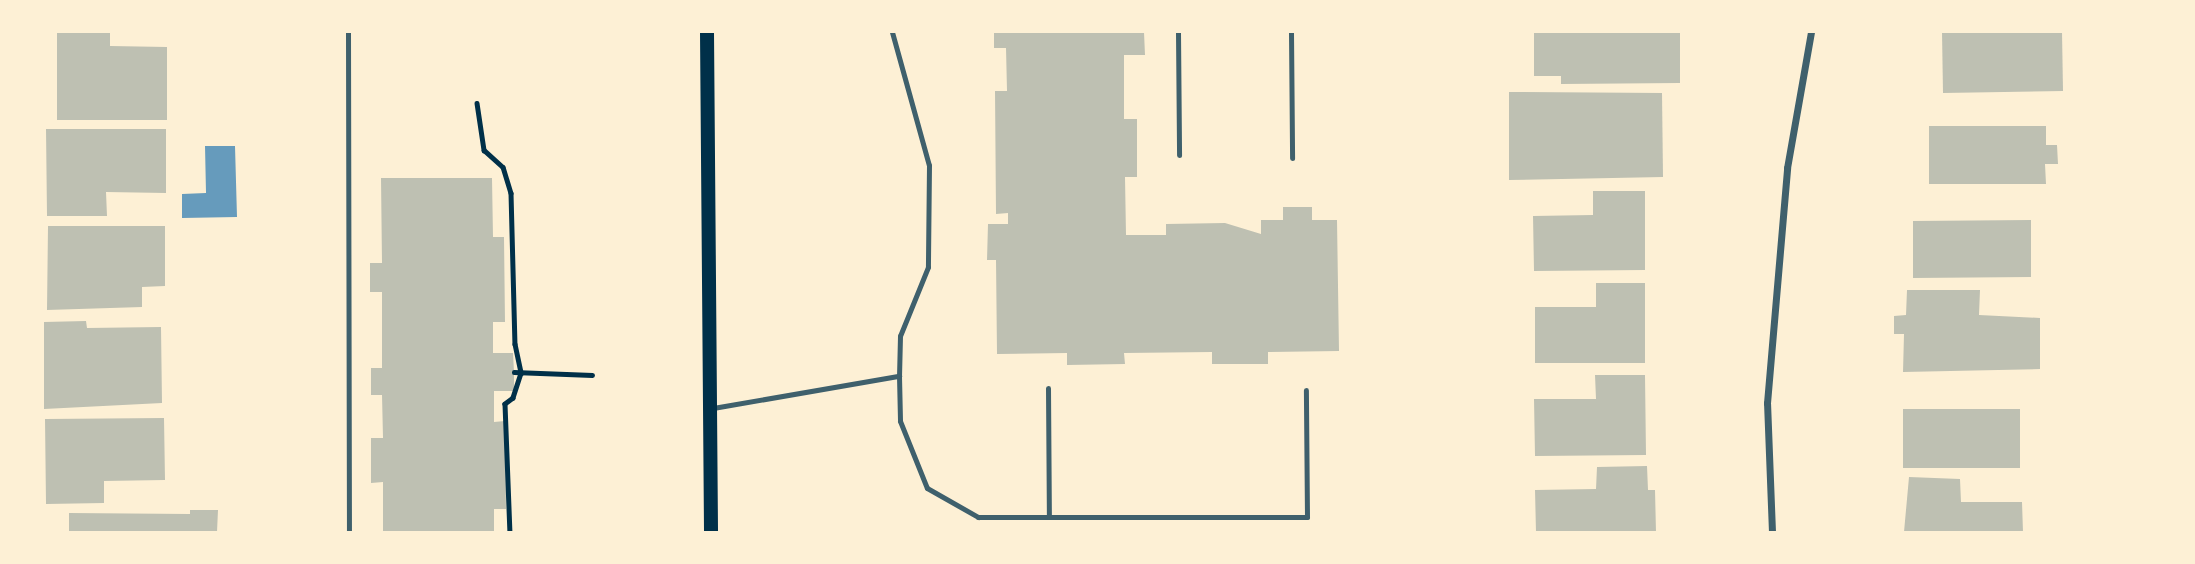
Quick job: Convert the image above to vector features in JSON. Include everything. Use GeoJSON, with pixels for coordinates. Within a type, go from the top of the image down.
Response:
{"type":"FeatureCollection","features":[{"type":"Feature","properties":{"kind":"main road"},"geometry":{"type":"LineString","coordinates":[[707,32],[711,533]]}},
{"type":"Feature","properties":{"kind":"street"},"geometry":{"type":"LineString","coordinates":[[1772,533],[1767,403],[1787,168],[1811,32]]}},
{"type":"Feature","properties":{"kind":"lane"},"geometry":{"type":"LineString","coordinates":[[348,32],[349,533]]}},
{"type":"Feature","properties":{"kind":"lane"},"geometry":{"type":"LineString","coordinates":[[892,32],[929,165],[928,267],[900,335],[900,421],[927,488],[978,517],[1307,517],[1306,390]]}},
{"type":"Feature","properties":{"kind":"lane"},"geometry":{"type":"LineString","coordinates":[[1178,32],[1179,155]]}},
{"type":"Feature","properties":{"kind":"lane"},"geometry":{"type":"LineString","coordinates":[[1291,32],[1292,158]]}},
{"type":"Feature","properties":{"kind":"lane"},"geometry":{"type":"LineString","coordinates":[[709,409],[900,376]]}},
{"type":"Feature","properties":{"kind":"lane"},"geometry":{"type":"LineString","coordinates":[[1048,388],[1049,517]]}},
{"type":"Feature","properties":{"kind":"path"},"geometry":{"type":"LineString","coordinates":[[477,103],[484,150],[503,167],[511,193],[515,344],[522,373],[513,398],[505,404],[510,439],[510,533]]}},
{"type":"Feature","properties":{"kind":"path"},"geometry":{"type":"LineString","coordinates":[[514,372],[592,375]]}},
{"type":"Feature","properties":{"kind":"water"},"geometry":{"type":"Polygon","coordinates":[[[205,146],[235,146],[237,217],[182,218],[182,194],[206,193],[205,146]]]}},
{"type":"Feature","properties":{"kind":"building"},"geometry":{"type":"Polygon","coordinates":[[[57,32],[110,32],[110,46],[167,47],[167,120],[57,120],[57,32]]]}},
{"type":"Feature","properties":{"kind":"building"},"geometry":{"type":"Polygon","coordinates":[[[994,32],[1144,32],[1145,55],[1124,55],[1124,119],[1137,119],[1137,177],[1125,177],[1126,235],[1166,235],[1166,224],[1225,223],[1261,234],[1261,220],[1283,220],[1283,207],[1312,207],[1312,220],[1337,220],[1339,351],[1268,352],[1268,364],[1212,364],[1212,352],[1124,353],[1125,364],[1067,365],[1067,353],[997,354],[996,260],[987,260],[988,224],[1008,224],[1008,213],[996,214],[995,91],[1007,91],[1006,48],[994,48],[994,32]]]}},
{"type":"Feature","properties":{"kind":"building"},"geometry":{"type":"Polygon","coordinates":[[[1680,32],[1680,83],[1561,84],[1561,76],[1534,76],[1534,33],[1680,32]]]}},
{"type":"Feature","properties":{"kind":"building"},"geometry":{"type":"Polygon","coordinates":[[[1942,32],[2062,32],[2063,91],[1943,93],[1942,32]]]}},
{"type":"Feature","properties":{"kind":"building"},"geometry":{"type":"Polygon","coordinates":[[[1509,92],[1662,93],[1663,177],[1509,180],[1509,92]]]}},
{"type":"Feature","properties":{"kind":"building"},"geometry":{"type":"Polygon","coordinates":[[[1929,126],[2046,126],[2046,145],[2057,145],[2058,164],[2045,164],[2046,184],[1929,184],[1929,126]]]}},
{"type":"Feature","properties":{"kind":"building"},"geometry":{"type":"Polygon","coordinates":[[[46,129],[166,129],[166,193],[106,192],[107,216],[47,216],[46,129]]]}},
{"type":"Feature","properties":{"kind":"building"},"geometry":{"type":"Polygon","coordinates":[[[381,178],[492,178],[493,237],[504,237],[505,322],[493,322],[493,353],[513,353],[514,372],[514,391],[494,391],[494,422],[505,421],[506,509],[494,509],[494,532],[383,532],[383,482],[371,483],[371,438],[383,438],[382,395],[371,395],[371,368],[382,368],[382,292],[370,292],[370,263],[382,263],[381,178]]]}},
{"type":"Feature","properties":{"kind":"building"},"geometry":{"type":"Polygon","coordinates":[[[1593,191],[1645,191],[1645,270],[1534,271],[1533,216],[1593,215],[1593,191]]]}},
{"type":"Feature","properties":{"kind":"building"},"geometry":{"type":"Polygon","coordinates":[[[2031,220],[2031,277],[1913,278],[1913,221],[2031,220]]]}},
{"type":"Feature","properties":{"kind":"building"},"geometry":{"type":"Polygon","coordinates":[[[48,226],[165,226],[165,286],[142,287],[142,307],[47,310],[48,226]]]}},
{"type":"Feature","properties":{"kind":"building"},"geometry":{"type":"Polygon","coordinates":[[[1596,283],[1645,283],[1645,363],[1535,363],[1535,307],[1596,307],[1596,283]]]}},
{"type":"Feature","properties":{"kind":"building"},"geometry":{"type":"Polygon","coordinates":[[[1907,290],[1980,290],[1979,315],[2040,318],[2040,369],[1903,372],[1904,334],[1894,334],[1894,316],[1906,315],[1907,290]]]}},
{"type":"Feature","properties":{"kind":"building"},"geometry":{"type":"Polygon","coordinates":[[[86,321],[87,328],[161,327],[162,403],[44,409],[44,322],[86,321]]]}},
{"type":"Feature","properties":{"kind":"building"},"geometry":{"type":"Polygon","coordinates":[[[1595,375],[1645,375],[1646,455],[1535,456],[1534,399],[1596,399],[1595,375]]]}},
{"type":"Feature","properties":{"kind":"building"},"geometry":{"type":"Polygon","coordinates":[[[1903,409],[2020,409],[2020,468],[1903,468],[1903,409]]]}},
{"type":"Feature","properties":{"kind":"building"},"geometry":{"type":"Polygon","coordinates":[[[164,418],[165,480],[104,481],[104,503],[46,504],[45,419],[164,418]]]}},
{"type":"Feature","properties":{"kind":"building"},"geometry":{"type":"Polygon","coordinates":[[[1647,466],[1648,490],[1655,490],[1656,532],[1536,532],[1535,490],[1596,489],[1597,467],[1647,466]]]}},
{"type":"Feature","properties":{"kind":"building"},"geometry":{"type":"Polygon","coordinates":[[[1909,477],[1960,479],[1961,502],[2022,502],[2023,532],[1904,532],[1909,477]]]}},
{"type":"Feature","properties":{"kind":"building"},"geometry":{"type":"Polygon","coordinates":[[[190,510],[218,510],[217,532],[69,532],[69,513],[190,514],[190,510]]]}}]}
